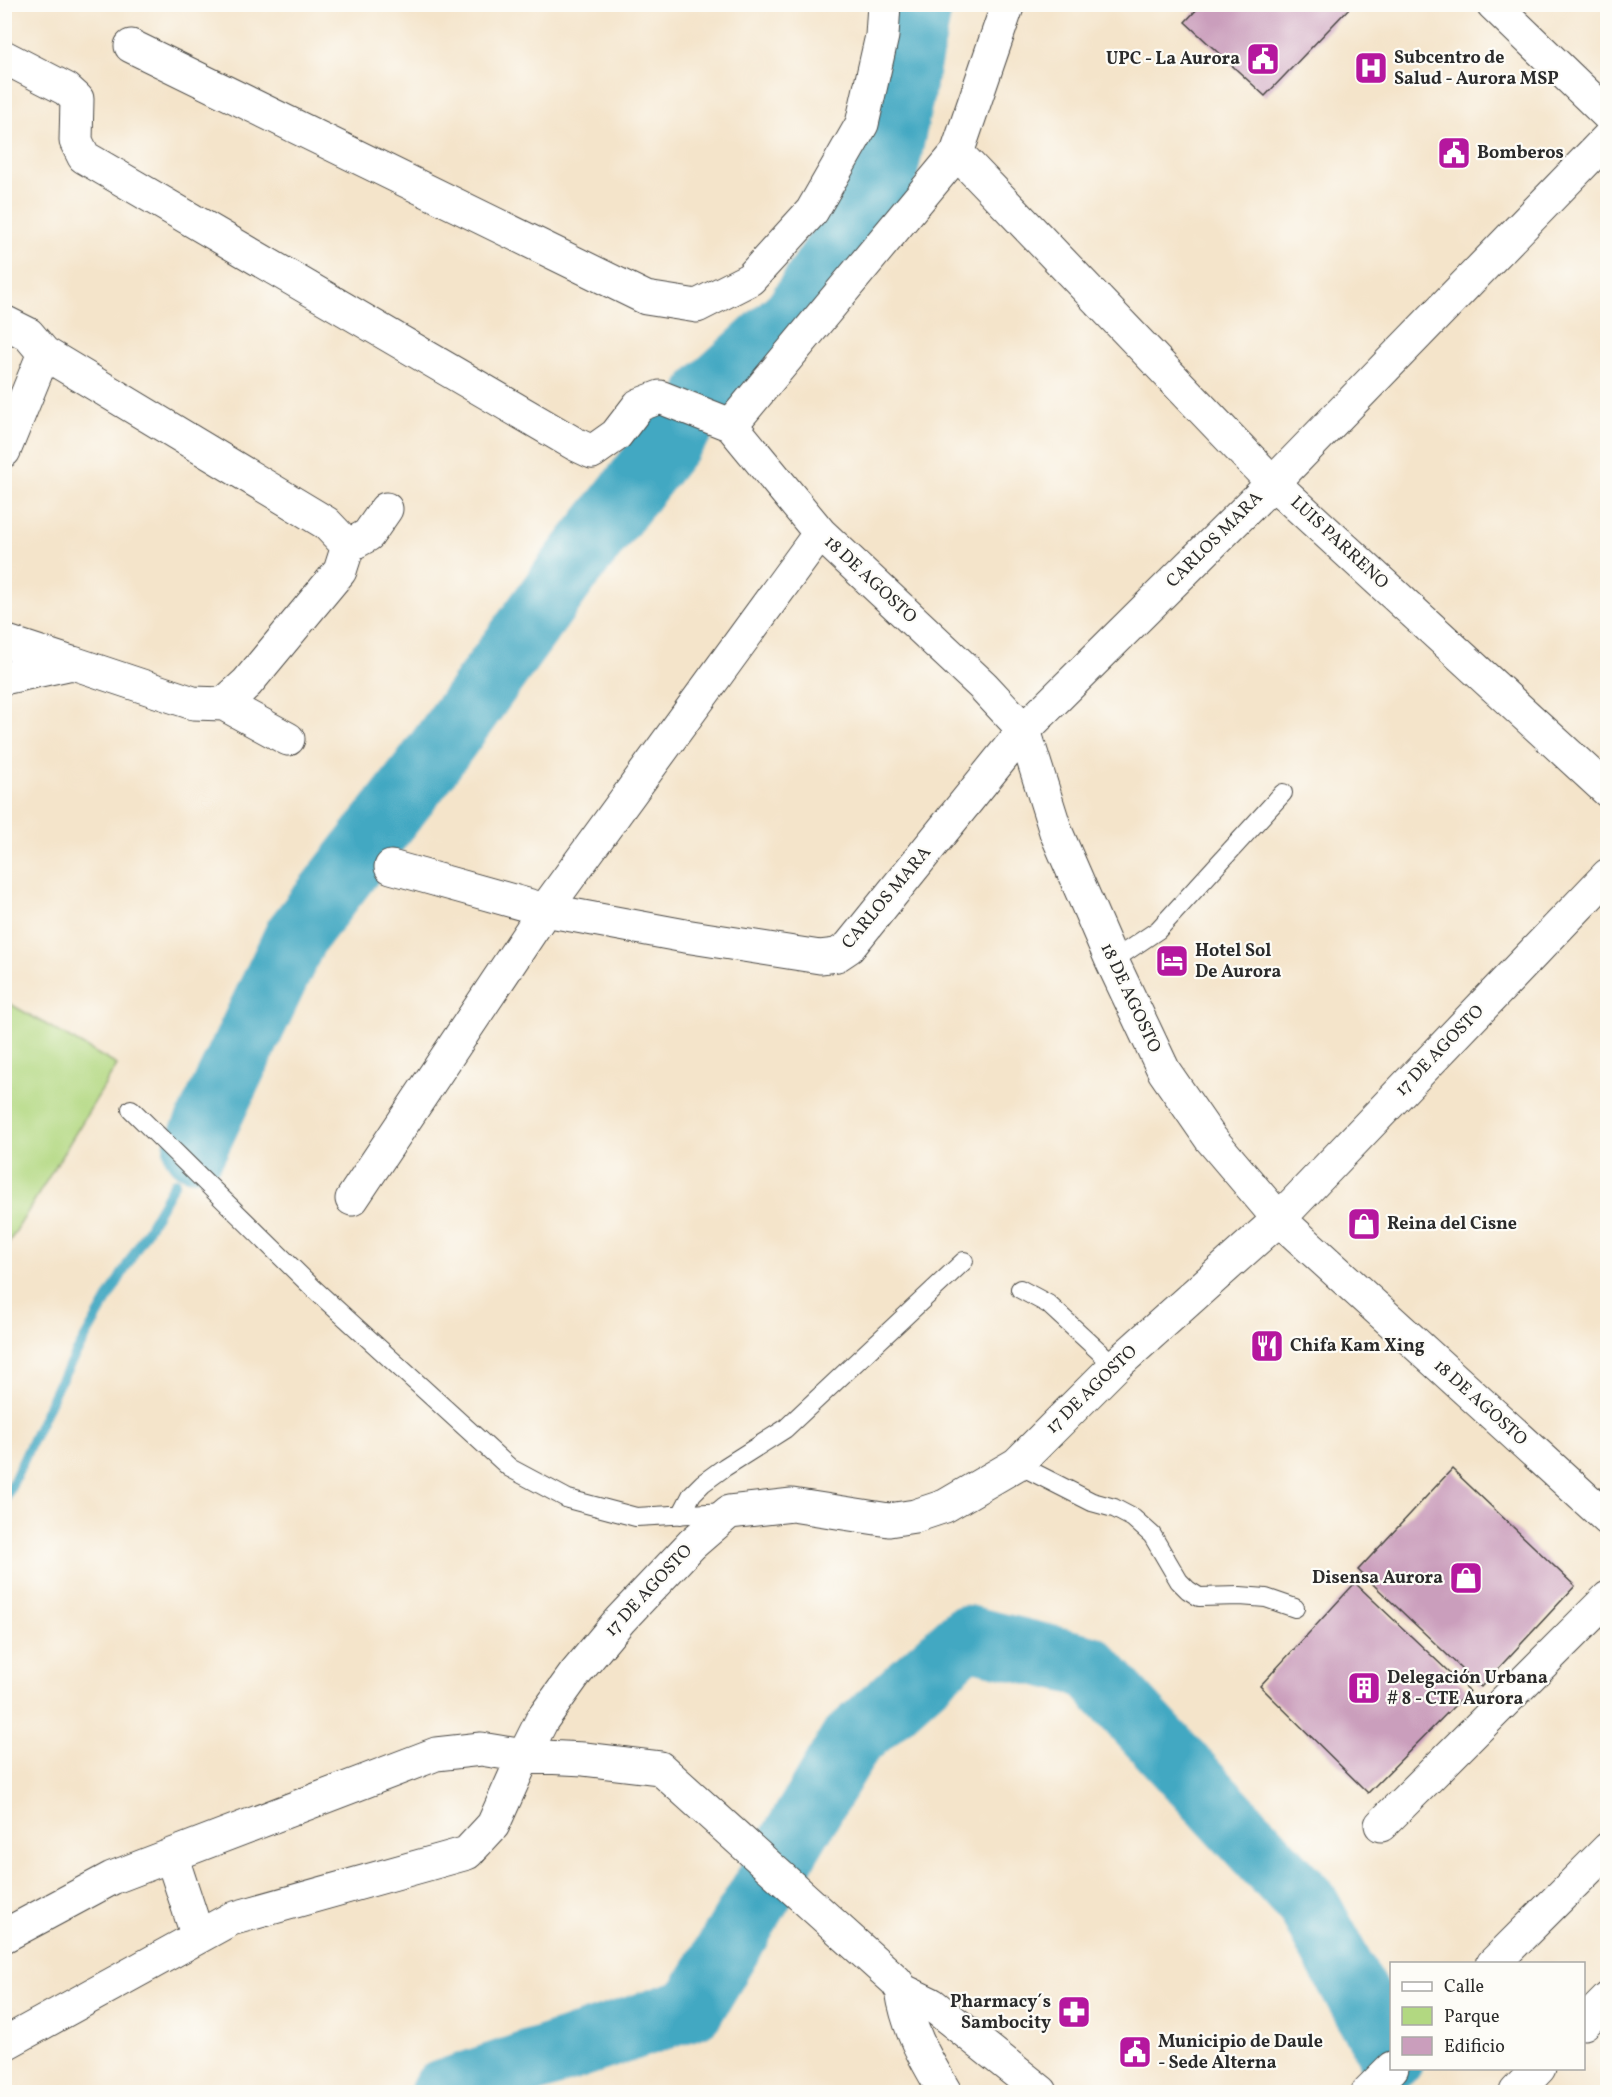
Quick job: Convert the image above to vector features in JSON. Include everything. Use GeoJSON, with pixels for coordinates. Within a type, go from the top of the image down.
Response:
{"type":"FeatureCollection","features":[{"type":"Feature","properties":{"kind":"main road"},"geometry":{"type":"LineString","coordinates":[[131,46],[646,298],[697,306],[750,279],[812,211],[862,124],[882,36],[884,4]]}},
{"type":"Feature","properties":{"kind":"main road"},"geometry":{"type":"LineString","coordinates":[[4,57],[66,89],[77,99],[76,141],[84,157],[574,444],[592,452],[616,435],[639,405],[660,397],[731,425],[957,153],[1008,4]]}},
{"type":"Feature","properties":{"kind":"main road"},"geometry":{"type":"LineString","coordinates":[[1493,4],[1608,115]]}},
{"type":"Feature","properties":{"kind":"main road","name":"CARLOS MARA"},"geometry":{"type":"LineString","coordinates":[[545,910],[685,936],[820,957],[837,955],[849,947],[1024,730],[1273,483],[1608,138]]}},
{"type":"Feature","properties":{"kind":"main road","name":"LUIS PARRENO"},"geometry":{"type":"LineString","coordinates":[[957,153],[1273,483],[1608,791]]}},
{"type":"Feature","properties":{"kind":"main road"},"geometry":{"type":"LineString","coordinates":[[4,321],[28,334],[44,353],[326,523],[348,546]]}},
{"type":"Feature","properties":{"kind":"main road"},"geometry":{"type":"LineString","coordinates":[[4,451],[44,353]]}},
{"type":"Feature","properties":{"kind":"main road","name":"18 DE AGOSTO"},"geometry":{"type":"LineString","coordinates":[[731,425],[820,533],[984,686],[1024,730],[1056,832],[1112,961],[1164,1071],[1211,1139],[1279,1219],[1608,1519]]}},
{"type":"Feature","properties":{"kind":"main road"},"geometry":{"type":"LineString","coordinates":[[224,704],[247,683],[340,571],[348,546],[368,535],[386,509]]}},
{"type":"Feature","properties":{"kind":"main road"},"geometry":{"type":"LineString","coordinates":[[352,1199],[545,910],[820,533]]}},
{"type":"Feature","properties":{"kind":"main road"},"geometry":{"type":"LineString","coordinates":[[4,641],[194,703],[224,704],[288,739]]}},
{"type":"Feature","properties":{"kind":"main road"},"geometry":{"type":"LineString","coordinates":[[4,678],[73,663]]}},
{"type":"Feature","properties":{"kind":"main road"},"geometry":{"type":"LineString","coordinates":[[391,867],[545,910]]}},
{"type":"Feature","properties":{"kind":"main road","name":"17 DE AGOSTO"},"geometry":{"type":"LineString","coordinates":[[4,2044],[231,1919],[467,1853],[492,1825],[542,1720],[576,1674],[620,1620],[692,1544],[729,1512],[792,1505],[889,1521],[915,1516],[945,1506],[1017,1464],[1115,1366],[1279,1219],[1608,875]]}},
{"type":"Feature","properties":{"kind":"main road"},"geometry":{"type":"LineString","coordinates":[[1381,1825],[1608,1598]]}},
{"type":"Feature","properties":{"kind":"main road"},"geometry":{"type":"LineString","coordinates":[[4,1936],[112,1878],[436,1754],[481,1749],[660,1768],[899,1985],[932,2004],[1041,2092]]}},
{"type":"Feature","properties":{"kind":"main road"},"geometry":{"type":"LineString","coordinates":[[1495,1962],[1608,1849]]}},
{"type":"Feature","properties":{"kind":"main road"},"geometry":{"type":"LineString","coordinates":[[171,1855],[198,1937]]}},
{"type":"Feature","properties":{"kind":"main road"},"geometry":{"type":"LineString","coordinates":[[899,1985],[911,2028],[945,2092]]}},
{"type":"Feature","properties":{"kind":"main road"},"geometry":{"type":"LineString","coordinates":[[1585,2022],[1608,1999]]}},
{"type":"Feature","properties":{"kind":"main road"},"geometry":{"type":"LineString","coordinates":[[1368,2092],[1390,2070]]}},
{"type":"Feature","properties":{"kind":"lane"},"geometry":{"type":"LineString","coordinates":[[1112,961],[1158,930],[1283,793]]}},
{"type":"Feature","properties":{"kind":"lane"},"geometry":{"type":"LineString","coordinates":[[131,1109],[314,1289],[510,1468],[568,1499],[636,1517],[729,1512]]}},
{"type":"Feature","properties":{"kind":"lane"},"geometry":{"type":"LineString","coordinates":[[681,1515],[692,1494],[703,1483],[785,1429],[964,1261]]}},
{"type":"Feature","properties":{"kind":"lane"},"geometry":{"type":"LineString","coordinates":[[1020,1289],[1048,1304],[1115,1366]]}},
{"type":"Feature","properties":{"kind":"lane"},"geometry":{"type":"LineString","coordinates":[[1017,1464],[1092,1502],[1113,1508],[1133,1518],[1152,1534],[1179,1581],[1199,1597],[1266,1598],[1295,1608]]}},
{"type":"Feature","properties":{"kind":"green space"},"geometry":{"type":"Polygon","coordinates":[[[5,1001],[117,1065],[5,1249],[5,1001]]]}},
{"type":"Feature","properties":{"kind":"building","name":"UPC - La Aurora"},"geometry":{"type":"Polygon","coordinates":[[[1202,4],[1353,4],[1265,96],[1185,22],[1202,4]]]}},
{"type":"Feature","properties":{"kind":"building","name":"Disensa Aurora"},"geometry":{"type":"Polygon","coordinates":[[[1452,1469],[1575,1586],[1481,1687],[1358,1570],[1452,1469]]]}},
{"type":"Feature","properties":{"kind":"building","name":"Delegación Urbana # 8 - CTE Aurora"},"geometry":{"type":"Polygon","coordinates":[[[1355,1583],[1469,1691],[1368,1793],[1260,1686],[1355,1583]]]}},
{"type":"Feature","properties":{"kind":"waterway"},"geometry":{"type":"LineString","coordinates":[[707,394],[796,313],[886,172],[921,4]]}},
{"type":"Feature","properties":{"kind":"waterway"},"geometry":{"type":"LineString","coordinates":[[195,1149],[296,936],[423,772],[569,570],[688,418]]}},
{"type":"Feature","properties":{"kind":"waterway"},"geometry":{"type":"LineString","coordinates":[[4,1502],[58,1385],[175,1182]]}},
{"type":"Feature","properties":{"kind":"waterway"},"geometry":{"type":"LineString","coordinates":[[442,2092],[693,2008],[851,1741],[967,1637],[1088,1666],[1307,1903],[1390,2055]]}},
{"type":"Feature","properties":{"kind":"place","name":"UPC - La Aurora"},"geometry":{"type":"Point","coordinates":[1263,59]}},
{"type":"Feature","properties":{"kind":"place","name":"Subcentro de Salud - Aurora MSP"},"geometry":{"type":"Point","coordinates":[1371,68]}},
{"type":"Feature","properties":{"kind":"place","name":"Bomberos"},"geometry":{"type":"Point","coordinates":[1454,153]}},
{"type":"Feature","properties":{"kind":"place","name":"Hotel Sol De Aurora"},"geometry":{"type":"Point","coordinates":[1172,961]}},
{"type":"Feature","properties":{"kind":"place","name":"Reina del Cisne"},"geometry":{"type":"Point","coordinates":[1364,1224]}},
{"type":"Feature","properties":{"kind":"place","name":"Chifa Kam Xing"},"geometry":{"type":"Point","coordinates":[1267,1346]}},
{"type":"Feature","properties":{"kind":"place","name":"Disensa Aurora"},"geometry":{"type":"Point","coordinates":[1466,1578]}},
{"type":"Feature","properties":{"kind":"place","name":"Delegación Urbana # 8 - CTE Aurora"},"geometry":{"type":"Point","coordinates":[1364,1688]}},
{"type":"Feature","properties":{"kind":"place","name":"Pharmacy´s Sambocity"},"geometry":{"type":"Point","coordinates":[1074,2012]}},
{"type":"Feature","properties":{"kind":"place","name":"Municipio de Daule - Sede Alterna"},"geometry":{"type":"Point","coordinates":[1135,2052]}}]}
